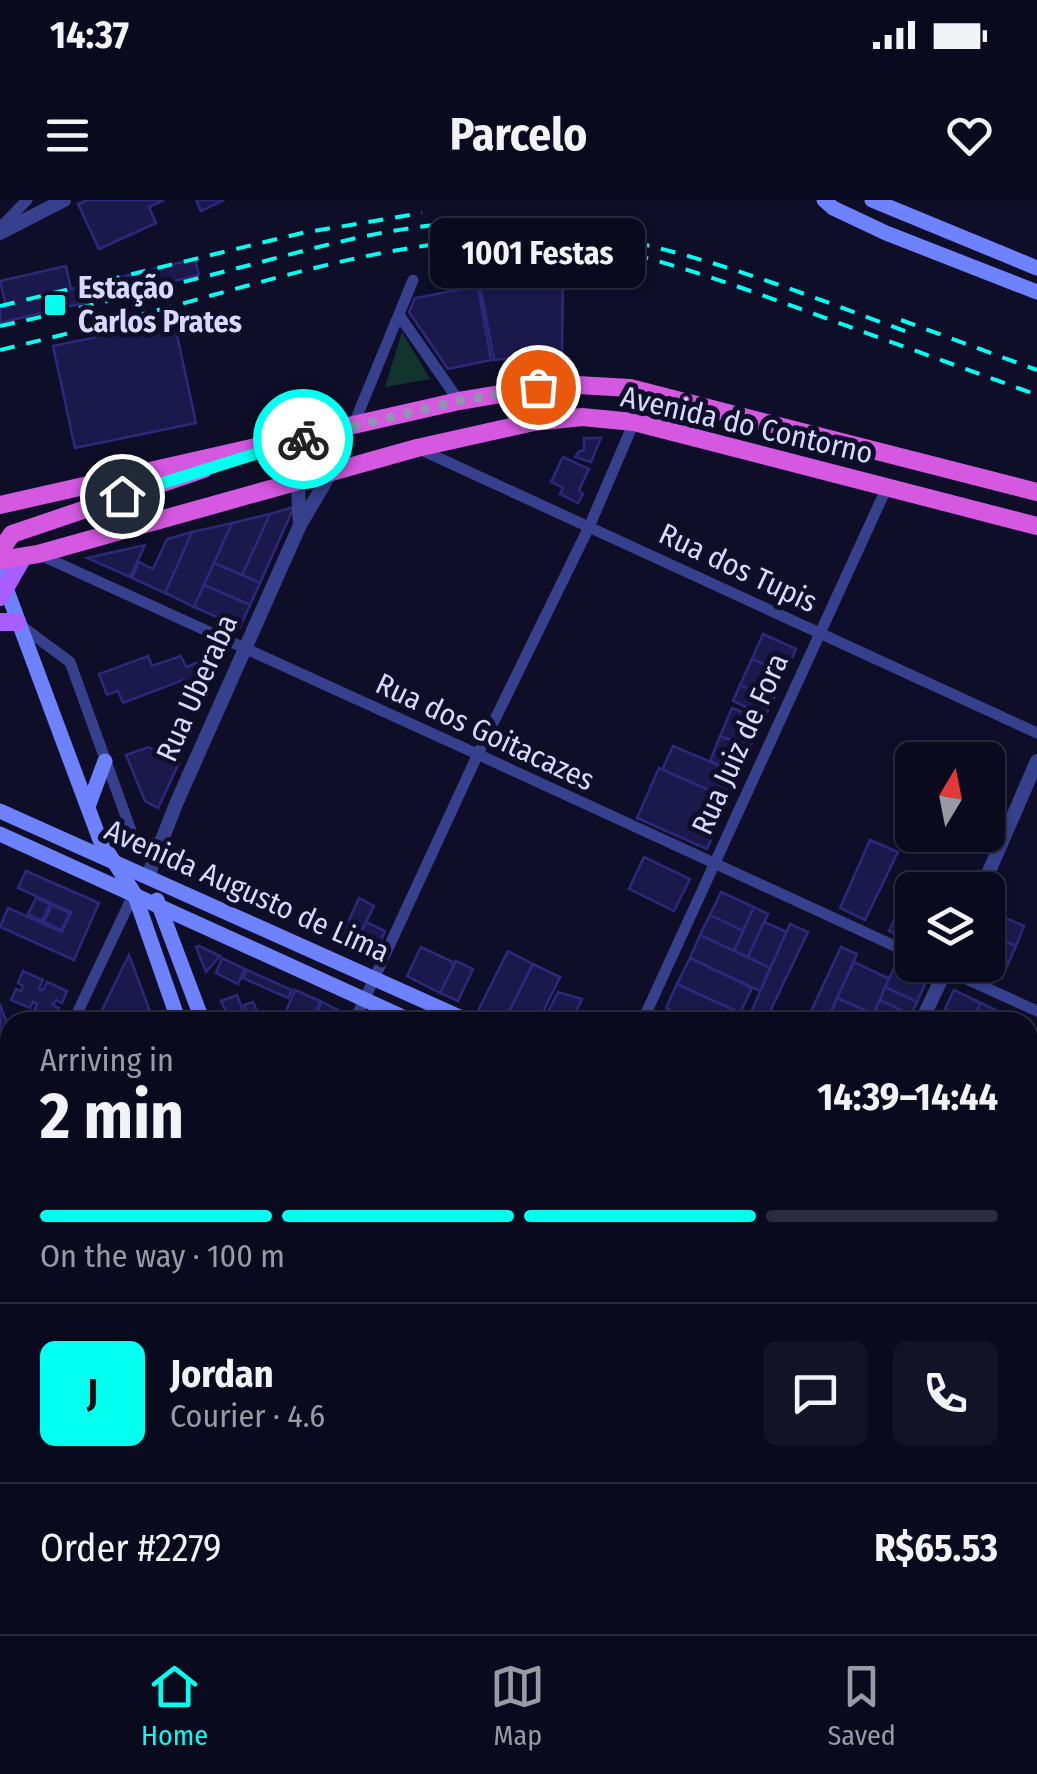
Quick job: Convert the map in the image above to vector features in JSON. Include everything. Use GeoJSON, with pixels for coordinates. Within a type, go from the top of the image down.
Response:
{"type":"FeatureCollection","features":[{"type":"Feature","properties":{"kind":"highway","name":"Avenida do Contorno"},"geometry":{"type":"LineString","coordinates":[[0,505],[458,401],[560,384],[630,388],[1037,492]]}},
{"type":"Feature","properties":{"kind":"highway","name":"Avenida do Contorno"},"geometry":{"type":"LineString","coordinates":[[0,560],[30,556],[417,448],[582,416],[634,422],[1037,526]]}},
{"type":"Feature","properties":{"kind":"highway"},"geometry":{"type":"LineString","coordinates":[[0,551],[12,534],[49,520],[286,443]]}},
{"type":"Feature","properties":{"kind":"main road"},"geometry":{"type":"LineString","coordinates":[[872,200],[1037,268]]}},
{"type":"Feature","properties":{"kind":"main road"},"geometry":{"type":"LineString","coordinates":[[826,203],[886,233],[1037,292]]}},
{"type":"Feature","properties":{"kind":"main road"},"geometry":{"type":"LineString","coordinates":[[30,556],[2,584],[8,622],[89,804],[100,840],[134,893],[176,1012]]}},
{"type":"Feature","properties":{"kind":"main road"},"geometry":{"type":"LineString","coordinates":[[89,804],[105,762]]}},
{"type":"Feature","properties":{"kind":"main road","name":"Avenida Augusto de Lima"},"geometry":{"type":"LineString","coordinates":[[0,810],[449,1012]]}},
{"type":"Feature","properties":{"kind":"main road"},"geometry":{"type":"LineString","coordinates":[[66,840],[96,824]]}},
{"type":"Feature","properties":{"kind":"main road","name":"Avenida Augusto de Lima"},"geometry":{"type":"LineString","coordinates":[[0,834],[392,1012]]}},
{"type":"Feature","properties":{"kind":"main road"},"geometry":{"type":"LineString","coordinates":[[148,876],[200,1012]]}},
{"type":"Feature","properties":{"kind":"main road"},"geometry":{"type":"LineString","coordinates":[[171,940],[206,926]]}},
{"type":"Feature","properties":{"kind":"street"},"geometry":{"type":"LineString","coordinates":[[0,231],[27,200]]}},
{"type":"Feature","properties":{"kind":"street"},"geometry":{"type":"LineString","coordinates":[[0,231],[64,200]]}},
{"type":"Feature","properties":{"kind":"street"},"geometry":{"type":"LineString","coordinates":[[353,426],[413,280]]}},
{"type":"Feature","properties":{"kind":"street"},"geometry":{"type":"LineString","coordinates":[[400,315],[458,401]]}},
{"type":"Feature","properties":{"kind":"street"},"geometry":{"type":"LineString","coordinates":[[359,1012],[477,756],[589,527],[634,422]]}},
{"type":"Feature","properties":{"kind":"street","name":"Rua Uberaba"},"geometry":{"type":"LineString","coordinates":[[286,443],[296,481],[300,525]]}},
{"type":"Feature","properties":{"kind":"street","name":"Rua dos Tupis"},"geometry":{"type":"LineString","coordinates":[[417,448],[1037,733]]}},
{"type":"Feature","properties":{"kind":"street","name":"Rua Uberaba"},"geometry":{"type":"LineString","coordinates":[[148,876],[300,525],[331,472]]}},
{"type":"Feature","properties":{"kind":"street","name":"Rua Juiz de Fora"},"geometry":{"type":"LineString","coordinates":[[646,1012],[887,487]]}},
{"type":"Feature","properties":{"kind":"street","name":"Rua dos Goitacazes"},"geometry":{"type":"LineString","coordinates":[[30,556],[246,646],[895,946]]}},
{"type":"Feature","properties":{"kind":"street"},"geometry":{"type":"LineString","coordinates":[[8,622],[70,662],[134,836],[145,843],[160,843]]}},
{"type":"Feature","properties":{"kind":"street"},"geometry":{"type":"LineString","coordinates":[[989,872],[1037,761]]}},
{"type":"Feature","properties":{"kind":"street"},"geometry":{"type":"LineString","coordinates":[[78,1012],[134,893]]}},
{"type":"Feature","properties":{"kind":"street"},"geometry":{"type":"LineString","coordinates":[[925,1012],[937,982]]}},
{"type":"Feature","properties":{"kind":"street"},"geometry":{"type":"LineString","coordinates":[[977,982],[1037,1011]]}},
{"type":"Feature","properties":{"kind":"green space"},"geometry":{"type":"Polygon","coordinates":[[[402,332],[430,379],[385,387],[402,332]]]}},
{"type":"Feature","properties":{"kind":"building"},"geometry":{"type":"Polygon","coordinates":[[[87,200],[164,200],[149,207],[156,223],[99,249],[78,204],[87,200]]]}},
{"type":"Feature","properties":{"kind":"building"},"geometry":{"type":"Polygon","coordinates":[[[196,200],[224,200],[201,211],[196,200]]]}},
{"type":"Feature","properties":{"kind":"building"},"geometry":{"type":"Polygon","coordinates":[[[195,259],[199,275],[0,323],[0,308],[6,307],[0,281],[66,266],[71,289],[195,259]]]}},
{"type":"Feature","properties":{"kind":"building"},"geometry":{"type":"Polygon","coordinates":[[[478,275],[563,278],[562,353],[494,360],[478,275]]]}},
{"type":"Feature","properties":{"kind":"building"},"geometry":{"type":"Polygon","coordinates":[[[478,286],[491,360],[448,369],[409,312],[415,298],[478,286]]]}},
{"type":"Feature","properties":{"kind":"building"},"geometry":{"type":"Polygon","coordinates":[[[174,321],[196,423],[75,448],[53,346],[174,321]]]}},
{"type":"Feature","properties":{"kind":"building"},"geometry":{"type":"Polygon","coordinates":[[[584,438],[601,438],[591,462],[575,457],[584,450],[584,438]]]}},
{"type":"Feature","properties":{"kind":"building"},"geometry":{"type":"Polygon","coordinates":[[[563,457],[589,469],[579,490],[583,494],[578,503],[560,494],[563,488],[551,482],[563,457]]]}},
{"type":"Feature","properties":{"kind":"building"},"geometry":{"type":"Polygon","coordinates":[[[294,507],[260,583],[242,575],[270,514],[294,507]]]}},
{"type":"Feature","properties":{"kind":"building"},"geometry":{"type":"Polygon","coordinates":[[[270,514],[242,575],[214,563],[232,523],[270,514]]]}},
{"type":"Feature","properties":{"kind":"building"},"geometry":{"type":"Polygon","coordinates":[[[232,523],[194,607],[165,593],[192,532],[232,523]]]}},
{"type":"Feature","properties":{"kind":"building"},"geometry":{"type":"Polygon","coordinates":[[[192,532],[165,593],[132,578],[139,562],[153,569],[167,539],[192,532]]]}},
{"type":"Feature","properties":{"kind":"building"},"geometry":{"type":"Polygon","coordinates":[[[145,545],[130,577],[87,558],[145,545]]]}},
{"type":"Feature","properties":{"kind":"building"},"geometry":{"type":"Polygon","coordinates":[[[214,563],[260,583],[250,605],[204,585],[214,563]]]}},
{"type":"Feature","properties":{"kind":"building"},"geometry":{"type":"Polygon","coordinates":[[[204,585],[250,605],[240,627],[194,607],[204,585]]]}},
{"type":"Feature","properties":{"kind":"building"},"geometry":{"type":"Polygon","coordinates":[[[763,634],[796,649],[785,674],[752,659],[763,634]]]}},
{"type":"Feature","properties":{"kind":"building"},"geometry":{"type":"Polygon","coordinates":[[[148,656],[152,666],[181,656],[186,667],[212,657],[215,666],[195,709],[183,680],[123,703],[118,691],[107,695],[99,674],[148,656]]]}},
{"type":"Feature","properties":{"kind":"building"},"geometry":{"type":"Polygon","coordinates":[[[752,659],[785,674],[773,700],[740,685],[752,659]]]}},
{"type":"Feature","properties":{"kind":"building"},"geometry":{"type":"Polygon","coordinates":[[[740,685],[773,700],[765,716],[733,701],[740,685]]]}},
{"type":"Feature","properties":{"kind":"building"},"geometry":{"type":"Polygon","coordinates":[[[732,708],[762,720],[750,748],[720,736],[732,708]]]}},
{"type":"Feature","properties":{"kind":"building"},"geometry":{"type":"Polygon","coordinates":[[[720,736],[750,748],[739,774],[710,761],[720,736]]]}},
{"type":"Feature","properties":{"kind":"building"},"geometry":{"type":"Polygon","coordinates":[[[673,746],[739,774],[729,799],[662,770],[673,746]]]}},
{"type":"Feature","properties":{"kind":"building"},"geometry":{"type":"Polygon","coordinates":[[[149,747],[179,763],[158,808],[145,801],[126,755],[149,747]]]}},
{"type":"Feature","properties":{"kind":"building"},"geometry":{"type":"Polygon","coordinates":[[[659,768],[729,799],[707,849],[637,818],[659,768]]]}},
{"type":"Feature","properties":{"kind":"building"},"geometry":{"type":"Polygon","coordinates":[[[870,840],[898,852],[865,920],[840,908],[870,840]]]}},
{"type":"Feature","properties":{"kind":"building"},"geometry":{"type":"Polygon","coordinates":[[[644,857],[690,879],[674,911],[629,889],[644,857]]]}},
{"type":"Feature","properties":{"kind":"building"},"geometry":{"type":"Polygon","coordinates":[[[26,871],[99,903],[74,960],[0,927],[8,908],[62,932],[71,912],[18,888],[26,871]]]}},
{"type":"Feature","properties":{"kind":"building"},"geometry":{"type":"Polygon","coordinates":[[[721,892],[754,907],[743,931],[710,915],[721,892]]]}},
{"type":"Feature","properties":{"kind":"building"},"geometry":{"type":"Polygon","coordinates":[[[36,898],[50,904],[42,921],[28,914],[36,898]]]}},
{"type":"Feature","properties":{"kind":"building"},"geometry":{"type":"Polygon","coordinates":[[[359,898],[374,906],[353,949],[339,942],[359,898]]]}},
{"type":"Feature","properties":{"kind":"building"},"geometry":{"type":"Polygon","coordinates":[[[52,905],[70,913],[61,930],[44,922],[52,905]]]}},
{"type":"Feature","properties":{"kind":"building"},"geometry":{"type":"Polygon","coordinates":[[[754,907],[768,914],[748,957],[734,951],[754,907]]]}},
{"type":"Feature","properties":{"kind":"building"},"geometry":{"type":"Polygon","coordinates":[[[710,915],[743,931],[734,951],[700,935],[710,915]]]}},
{"type":"Feature","properties":{"kind":"building"},"geometry":{"type":"Polygon","coordinates":[[[1005,918],[1024,926],[1016,946],[1005,941],[1005,918]]]}},
{"type":"Feature","properties":{"kind":"building"},"geometry":{"type":"Polygon","coordinates":[[[366,922],[385,931],[373,958],[353,949],[366,922]]]}},
{"type":"Feature","properties":{"kind":"building"},"geometry":{"type":"Polygon","coordinates":[[[764,922],[787,932],[770,968],[748,957],[764,922]]]}},
{"type":"Feature","properties":{"kind":"building"},"geometry":{"type":"Polygon","coordinates":[[[790,924],[808,932],[770,1012],[751,1012],[790,924]]]}},
{"type":"Feature","properties":{"kind":"building"},"geometry":{"type":"Polygon","coordinates":[[[700,935],[770,968],[760,991],[690,958],[700,935]]]}},
{"type":"Feature","properties":{"kind":"building"},"geometry":{"type":"Polygon","coordinates":[[[1005,941],[1016,946],[1005,971],[1005,941]]]}},
{"type":"Feature","properties":{"kind":"building"},"geometry":{"type":"Polygon","coordinates":[[[196,947],[220,956],[206,972],[196,947]]]}},
{"type":"Feature","properties":{"kind":"building"},"geometry":{"type":"Polygon","coordinates":[[[421,947],[455,963],[440,993],[407,976],[421,947]]]}},
{"type":"Feature","properties":{"kind":"building"},"geometry":{"type":"Polygon","coordinates":[[[841,947],[857,954],[831,1012],[811,1012],[841,947]]]}},
{"type":"Feature","properties":{"kind":"building"},"geometry":{"type":"Polygon","coordinates":[[[508,951],[533,964],[509,1012],[478,1011],[508,951]]]}},
{"type":"Feature","properties":{"kind":"building"},"geometry":{"type":"Polygon","coordinates":[[[129,955],[150,1012],[101,1012],[129,955]]]}},
{"type":"Feature","properties":{"kind":"building"},"geometry":{"type":"Polygon","coordinates":[[[222,958],[245,969],[238,984],[216,973],[222,958]]]}},
{"type":"Feature","properties":{"kind":"building"},"geometry":{"type":"Polygon","coordinates":[[[690,958],[752,988],[738,1012],[677,984],[690,958]]]}},
{"type":"Feature","properties":{"kind":"building"},"geometry":{"type":"Polygon","coordinates":[[[456,961],[473,969],[458,1001],[440,993],[456,961]]]}},
{"type":"Feature","properties":{"kind":"building"},"geometry":{"type":"Polygon","coordinates":[[[854,962],[890,979],[874,1012],[837,998],[854,962]]]}},
{"type":"Feature","properties":{"kind":"building"},"geometry":{"type":"Polygon","coordinates":[[[533,964],[560,977],[543,1012],[509,1012],[533,964]]]}},
{"type":"Feature","properties":{"kind":"building"},"geometry":{"type":"Polygon","coordinates":[[[894,968],[895,982],[926,982],[917,1002],[885,987],[894,968]]]}},
{"type":"Feature","properties":{"kind":"building"},"geometry":{"type":"Polygon","coordinates":[[[247,970],[292,990],[288,998],[243,978],[247,970]]]}},
{"type":"Feature","properties":{"kind":"building"},"geometry":{"type":"Polygon","coordinates":[[[23,971],[43,980],[39,989],[43,990],[47,982],[67,991],[62,1003],[56,1000],[53,1005],[59,1008],[57,1012],[36,1012],[37,1004],[33,1002],[30,1008],[11,1000],[16,989],[21,991],[23,986],[18,983],[23,971]]]}},
{"type":"Feature","properties":{"kind":"building"},"geometry":{"type":"Polygon","coordinates":[[[677,984],[738,1012],[675,1012],[666,1008],[677,984]]]}},
{"type":"Feature","properties":{"kind":"building"},"geometry":{"type":"Polygon","coordinates":[[[885,987],[917,1002],[912,1012],[905,1012],[880,1000],[885,987]]]}},
{"type":"Feature","properties":{"kind":"building"},"geometry":{"type":"Polygon","coordinates":[[[295,990],[320,1001],[315,1012],[286,1011],[295,990]]]}},
{"type":"Feature","properties":{"kind":"building"},"geometry":{"type":"Polygon","coordinates":[[[954,990],[981,1003],[976,1012],[945,1009],[954,990]]]}},
{"type":"Feature","properties":{"kind":"building"},"geometry":{"type":"Polygon","coordinates":[[[558,992],[582,999],[576,1012],[548,1012],[558,992]]]}},
{"type":"Feature","properties":{"kind":"building"},"geometry":{"type":"Polygon","coordinates":[[[237,995],[244,1012],[226,1012],[221,1001],[237,995]]]}},
{"type":"Feature","properties":{"kind":"building"},"geometry":{"type":"Polygon","coordinates":[[[837,998],[868,1012],[831,1012],[837,998]]]}},
{"type":"Feature","properties":{"kind":"building"},"geometry":{"type":"Polygon","coordinates":[[[880,1000],[905,1012],[874,1012],[880,1000]]]}},
{"type":"Feature","properties":{"kind":"building"},"geometry":{"type":"Polygon","coordinates":[[[253,1002],[258,1012],[247,1012],[244,1005],[253,1002]]]}},
{"type":"Feature","properties":{"kind":"building"},"geometry":{"type":"Polygon","coordinates":[[[322,1002],[342,1012],[317,1012],[322,1002]]]}},
{"type":"Feature","properties":{"kind":"building"},"geometry":{"type":"Polygon","coordinates":[[[981,1003],[1000,1012],[976,1012],[981,1003]]]}},
{"type":"Feature","properties":{"kind":"railway"},"geometry":{"type":"LineString","coordinates":[[0,306],[302,233],[422,213]]}},
{"type":"Feature","properties":{"kind":"railway"},"geometry":{"type":"LineString","coordinates":[[0,326],[371,235],[433,225],[495,223],[550,227],[655,247],[758,278],[910,333]]}},
{"type":"Feature","properties":{"kind":"railway"},"geometry":{"type":"LineString","coordinates":[[0,350],[356,258],[465,241],[541,240],[658,261],[1037,395]]}},
{"type":"Feature","properties":{"kind":"railway"},"geometry":{"type":"LineString","coordinates":[[901,320],[1037,370]]}},
{"type":"Feature","properties":{"kind":"way so far"},"geometry":{"type":"LineString","coordinates":[[303,439],[458,401],[538,387]]}},
{"type":"Feature","properties":{"kind":"place","name":"Estação Carlos Prates"},"geometry":{"type":"Point","coordinates":[55,305]}},
{"type":"Feature","properties":{"kind":"place","name":"1001 Festas"},"geometry":{"type":"Point","coordinates":[538,387]}},
{"type":"Feature","properties":{"kind":"route"},"geometry":{"type":"LineString","coordinates":[[122,496],[303,439]]}}]}
